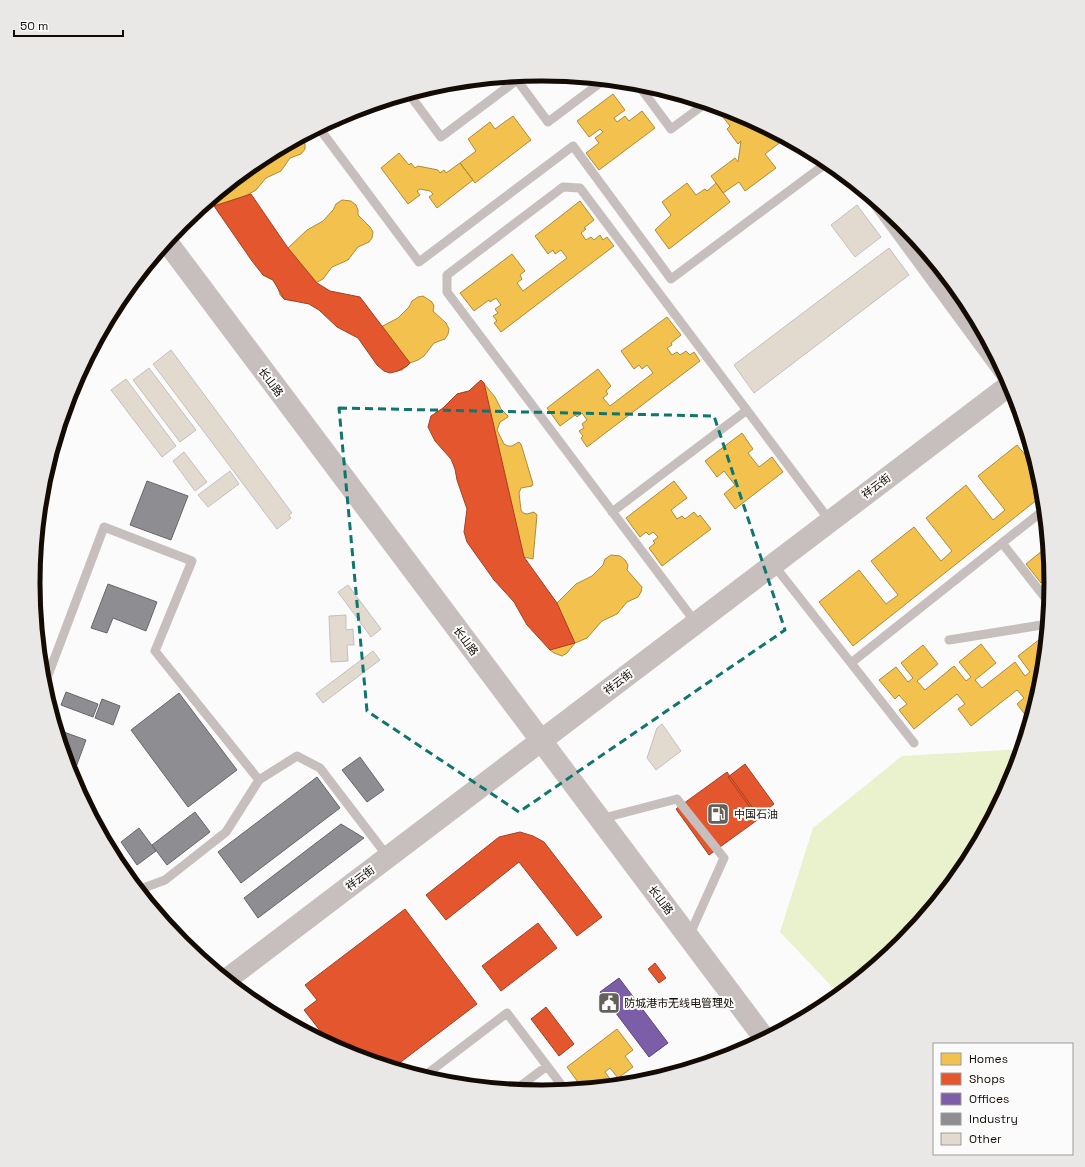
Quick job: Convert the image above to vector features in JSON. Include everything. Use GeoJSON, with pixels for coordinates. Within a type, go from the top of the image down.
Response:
{"type":"FeatureCollection","features":[{"type":"Feature","properties":{"kind":"street","name":"长山路"},"geometry":{"type":"LineString","coordinates":[[170,246],[762,1035]]}},
{"type":"Feature","properties":{"kind":"street"},"geometry":{"type":"LineString","coordinates":[[926,259],[986,347]]}},
{"type":"Feature","properties":{"kind":"street","name":"祥云街"},"geometry":{"type":"LineString","coordinates":[[230,977],[1006,388]]}},
{"type":"Feature","properties":{"kind":"lane"},"geometry":{"type":"LineString","coordinates":[[412,98],[441,137],[515,82]]}},
{"type":"Feature","properties":{"kind":"lane"},"geometry":{"type":"LineString","coordinates":[[518,82],[548,122],[598,84]]}},
{"type":"Feature","properties":{"kind":"lane"},"geometry":{"type":"LineString","coordinates":[[642,91],[671,130],[701,107]]}},
{"type":"Feature","properties":{"kind":"lane"},"geometry":{"type":"LineString","coordinates":[[322,132],[419,262],[573,146],[671,279],[822,166]]}},
{"type":"Feature","properties":{"kind":"lane"},"geometry":{"type":"LineString","coordinates":[[696,623],[447,292],[447,275],[563,187],[580,188],[830,521]]}},
{"type":"Feature","properties":{"kind":"lane"},"geometry":{"type":"LineString","coordinates":[[612,512],[747,410]]}},
{"type":"Feature","properties":{"kind":"lane"},"geometry":{"type":"LineString","coordinates":[[851,663],[1040,513]]}},
{"type":"Feature","properties":{"kind":"lane"},"geometry":{"type":"LineString","coordinates":[[49,674],[104,527],[192,561],[154,651],[260,780]]}},
{"type":"Feature","properties":{"kind":"lane"},"geometry":{"type":"LineString","coordinates":[[1002,543],[1045,597]]}},
{"type":"Feature","properties":{"kind":"lane"},"geometry":{"type":"LineString","coordinates":[[773,564],[914,743]]}},
{"type":"Feature","properties":{"kind":"lane"},"geometry":{"type":"LineString","coordinates":[[949,640],[1043,625]]}},
{"type":"Feature","properties":{"kind":"lane"},"geometry":{"type":"LineString","coordinates":[[143,888],[164,880],[226,832],[260,780],[297,756],[320,768],[388,857]]}},
{"type":"Feature","properties":{"kind":"lane"},"geometry":{"type":"LineString","coordinates":[[600,819],[677,799],[724,858],[688,937]]}},
{"type":"Feature","properties":{"kind":"lane"},"geometry":{"type":"LineString","coordinates":[[429,1073],[507,1013],[562,1085]]}},
{"type":"Feature","properties":{"kind":"lane"},"geometry":{"type":"LineString","coordinates":[[521,1085],[547,1066]]}},
{"type":"Feature","properties":{"kind":"highlighted area"},"geometry":{"type":"Polygon","coordinates":[[[339,408],[714,416],[785,630],[519,812],[367,711],[339,408]]]}},
{"type":"Feature","properties":{"kind":"green space"},"geometry":{"type":"Polygon","coordinates":[[[1016,749],[1007,776],[978,835],[941,889],[898,939],[874,961],[836,991],[780,932],[813,828],[902,756],[1016,749]]]}},
{"type":"Feature","properties":{"kind":"building: Homes"},"geometry":{"type":"Polygon","coordinates":[[[613,94],[625,110],[614,118],[617,122],[625,116],[629,121],[642,111],[655,128],[599,170],[586,153],[599,143],[595,138],[603,132],[600,129],[589,137],[577,121],[613,94]]]}},
{"type":"Feature","properties":{"kind":"building: Homes"},"geometry":{"type":"Polygon","coordinates":[[[724,115],[735,119],[781,141],[765,154],[776,168],[745,191],[739,182],[723,193],[711,176],[735,158],[738,162],[741,141],[738,144],[727,129],[730,126],[722,116],[724,115]]]}},
{"type":"Feature","properties":{"kind":"building: Homes"},"geometry":{"type":"Polygon","coordinates":[[[513,116],[531,140],[475,183],[460,163],[476,151],[468,139],[490,122],[495,129],[513,116]]]}},
{"type":"Feature","properties":{"kind":"building: Homes"},"geometry":{"type":"Polygon","coordinates":[[[345,121],[338,127],[337,125],[345,121]]]}},
{"type":"Feature","properties":{"kind":"building: Homes"},"geometry":{"type":"Polygon","coordinates":[[[303,142],[305,149],[301,154],[290,158],[281,171],[266,178],[256,190],[240,199],[232,209],[222,211],[213,204],[263,166],[303,142]]]}},
{"type":"Feature","properties":{"kind":"building: Homes"},"geometry":{"type":"Polygon","coordinates":[[[399,153],[409,165],[411,163],[415,168],[418,166],[438,170],[440,173],[444,170],[446,173],[460,163],[473,180],[437,208],[429,197],[433,194],[430,191],[420,189],[417,191],[420,195],[408,204],[381,168],[399,153]]]}},
{"type":"Feature","properties":{"kind":"building: Homes"},"geometry":{"type":"Polygon","coordinates":[[[687,183],[696,195],[705,189],[707,191],[716,183],[730,202],[669,249],[655,230],[671,215],[662,202],[687,183]]]}},
{"type":"Feature","properties":{"kind":"building: Homes"},"geometry":{"type":"Polygon","coordinates":[[[342,200],[351,201],[356,205],[358,215],[373,232],[372,238],[369,242],[358,247],[348,260],[332,267],[323,279],[306,288],[298,299],[293,301],[284,299],[280,295],[278,287],[273,280],[263,275],[260,265],[263,260],[288,248],[307,230],[323,221],[333,210],[336,204],[342,200]]]}},
{"type":"Feature","properties":{"kind":"building: Homes"},"geometry":{"type":"Polygon","coordinates":[[[580,201],[594,220],[584,228],[586,229],[581,233],[586,240],[591,237],[594,240],[600,235],[603,240],[607,237],[614,246],[501,332],[494,323],[497,321],[493,316],[498,313],[495,309],[501,305],[496,298],[490,302],[489,300],[474,311],[460,293],[512,254],[525,271],[520,275],[522,279],[517,283],[523,291],[567,258],[561,250],[555,254],[553,250],[548,254],[535,236],[580,201]]]}},
{"type":"Feature","properties":{"kind":"building: Homes"},"geometry":{"type":"Polygon","coordinates":[[[423,296],[432,302],[434,306],[433,311],[446,323],[449,329],[448,334],[445,339],[434,343],[424,356],[410,363],[402,370],[394,371],[387,363],[385,357],[370,344],[367,337],[377,329],[398,318],[409,307],[412,301],[423,296]]]}},
{"type":"Feature","properties":{"kind":"building: Homes"},"geometry":{"type":"Polygon","coordinates":[[[667,317],[681,335],[671,343],[672,345],[667,348],[672,355],[677,352],[680,355],[686,351],[690,355],[694,352],[700,361],[587,447],[581,438],[583,436],[579,431],[584,428],[582,424],[587,420],[582,413],[577,417],[575,415],[560,426],[547,408],[598,369],[611,386],[606,391],[608,394],[603,398],[610,406],[653,373],[647,365],[642,369],[639,365],[634,369],[621,351],[667,317]]]}},
{"type":"Feature","properties":{"kind":"building: Homes"},"geometry":{"type":"Polygon","coordinates":[[[481,380],[495,397],[501,409],[508,416],[500,422],[497,430],[504,444],[512,446],[519,442],[521,444],[533,484],[532,486],[521,488],[519,493],[521,510],[523,513],[527,514],[534,512],[537,515],[533,559],[524,557],[520,558],[517,568],[514,569],[497,568],[497,562],[492,555],[479,556],[474,552],[476,514],[479,512],[496,513],[499,503],[498,498],[495,495],[482,500],[476,499],[468,479],[464,463],[466,459],[474,459],[483,454],[483,444],[480,441],[474,440],[467,447],[460,450],[434,417],[436,412],[450,408],[457,394],[469,391],[481,380]]]}},
{"type":"Feature","properties":{"kind":"building: Homes"},"geometry":{"type":"Polygon","coordinates":[[[742,433],[753,449],[748,453],[759,467],[772,457],[783,472],[735,509],[724,494],[735,485],[724,471],[717,477],[705,461],[742,433]]]}},
{"type":"Feature","properties":{"kind":"building: Homes"},"geometry":{"type":"Polygon","coordinates":[[[1017,445],[1030,461],[1038,499],[853,646],[819,602],[859,570],[886,604],[898,595],[871,561],[914,527],[941,561],[952,551],[926,518],[966,485],[993,520],[1005,510],[978,476],[1017,445]]]}},
{"type":"Feature","properties":{"kind":"building: Homes"},"geometry":{"type":"Polygon","coordinates":[[[674,481],[687,498],[671,510],[677,519],[682,516],[685,519],[694,512],[698,517],[700,515],[711,529],[662,566],[649,548],[655,543],[653,541],[658,537],[653,532],[649,535],[646,532],[640,537],[626,518],[674,481]]]}},
{"type":"Feature","properties":{"kind":"building: Homes"},"geometry":{"type":"Polygon","coordinates":[[[1044,549],[1045,580],[1041,583],[1026,564],[1044,549]]]}},
{"type":"Feature","properties":{"kind":"building: Homes"},"geometry":{"type":"Polygon","coordinates":[[[611,555],[620,556],[625,560],[628,565],[627,570],[642,587],[641,592],[638,597],[627,602],[617,614],[602,621],[587,638],[575,643],[567,653],[562,656],[554,653],[550,650],[548,642],[543,635],[533,630],[530,620],[533,615],[557,603],[576,584],[592,576],[603,565],[605,559],[611,555]]]}},
{"type":"Feature","properties":{"kind":"building: Homes"},"geometry":{"type":"Polygon","coordinates":[[[1040,639],[1042,641],[1027,717],[1017,704],[1024,698],[1017,690],[971,726],[958,709],[965,704],[957,694],[914,729],[899,710],[907,704],[899,695],[895,699],[879,680],[896,667],[908,682],[913,678],[901,663],[923,645],[938,664],[917,681],[925,690],[954,666],[966,681],[971,677],[959,662],[981,644],[996,663],[975,680],[982,688],[1015,662],[1025,676],[1030,672],[1018,656],[1040,639]]]}},
{"type":"Feature","properties":{"kind":"building: Homes"},"geometry":{"type":"Polygon","coordinates":[[[617,1029],[633,1050],[625,1056],[633,1067],[618,1078],[610,1068],[605,1072],[612,1081],[580,1085],[567,1067],[617,1029]]]}},
{"type":"Feature","properties":{"kind":"building: Homes"},"geometry":{"type":"Polygon","coordinates":[[[683,1063],[685,1065],[677,1068],[683,1063]]]}},
{"type":"Feature","properties":{"kind":"building: Shops"},"geometry":{"type":"Polygon","coordinates":[[[251,194],[288,248],[317,283],[330,291],[360,297],[410,363],[407,366],[390,373],[384,371],[377,365],[358,338],[337,327],[319,310],[309,304],[284,299],[273,280],[263,275],[252,261],[214,206],[251,194]]]}},
{"type":"Feature","properties":{"kind":"building: Shops"},"geometry":{"type":"Polygon","coordinates":[[[481,380],[484,383],[524,557],[557,603],[575,643],[550,650],[527,625],[514,602],[494,580],[467,542],[464,532],[467,509],[457,480],[455,469],[451,459],[435,441],[428,427],[431,416],[443,408],[457,394],[469,391],[481,380]]]}},
{"type":"Feature","properties":{"kind":"building: Shops"},"geometry":{"type":"Polygon","coordinates":[[[745,764],[774,804],[757,817],[728,777],[745,764]]]}},
{"type":"Feature","properties":{"kind":"building: Shops","name":"中国石油"},"geometry":{"type":"Polygon","coordinates":[[[727,772],[760,818],[709,855],[676,809],[727,772]]]}},
{"type":"Feature","properties":{"kind":"building: Shops"},"geometry":{"type":"Polygon","coordinates":[[[520,832],[533,836],[544,842],[602,917],[577,936],[519,862],[446,920],[426,895],[499,837],[520,832]]]}},
{"type":"Feature","properties":{"kind":"building: Shops"},"geometry":{"type":"Polygon","coordinates":[[[405,909],[477,1004],[398,1064],[350,1048],[324,1036],[304,1010],[317,1000],[305,985],[405,909]]]}},
{"type":"Feature","properties":{"kind":"building: Shops"},"geometry":{"type":"Polygon","coordinates":[[[538,923],[557,948],[501,991],[482,966],[538,923]]]}},
{"type":"Feature","properties":{"kind":"building: Shops"},"geometry":{"type":"Polygon","coordinates":[[[655,963],[666,978],[659,983],[648,969],[655,963]]]}},
{"type":"Feature","properties":{"kind":"building: Shops"},"geometry":{"type":"Polygon","coordinates":[[[546,1007],[574,1044],[559,1056],[531,1019],[546,1007]]]}},
{"type":"Feature","properties":{"kind":"building: Offices"},"geometry":{"type":"Polygon","coordinates":[[[619,978],[668,1043],[649,1057],[600,992],[619,978]]]}},
{"type":"Feature","properties":{"kind":"building: Industry"},"geometry":{"type":"Polygon","coordinates":[[[147,481],[188,496],[171,540],[130,525],[147,481]]]}},
{"type":"Feature","properties":{"kind":"building: Industry"},"geometry":{"type":"Polygon","coordinates":[[[108,584],[157,602],[146,631],[113,618],[107,633],[91,628],[108,584]]]}},
{"type":"Feature","properties":{"kind":"building: Industry"},"geometry":{"type":"Polygon","coordinates":[[[66,692],[98,704],[93,717],[61,705],[66,692]]]}},
{"type":"Feature","properties":{"kind":"building: Industry"},"geometry":{"type":"Polygon","coordinates":[[[179,693],[237,770],[188,807],[131,730],[179,693]]]}},
{"type":"Feature","properties":{"kind":"building: Industry"},"geometry":{"type":"Polygon","coordinates":[[[102,699],[120,706],[113,725],[95,718],[102,699]]]}},
{"type":"Feature","properties":{"kind":"building: Industry"},"geometry":{"type":"Polygon","coordinates":[[[63,732],[86,740],[75,769],[63,732]]]}},
{"type":"Feature","properties":{"kind":"building: Industry"},"geometry":{"type":"Polygon","coordinates":[[[360,757],[384,790],[367,802],[342,770],[360,757]]]}},
{"type":"Feature","properties":{"kind":"building: Industry"},"geometry":{"type":"Polygon","coordinates":[[[317,777],[340,808],[241,883],[218,852],[317,777]]]}},
{"type":"Feature","properties":{"kind":"building: Industry"},"geometry":{"type":"Polygon","coordinates":[[[195,812],[210,832],[167,865],[152,845],[195,812]]]}},
{"type":"Feature","properties":{"kind":"building: Industry"},"geometry":{"type":"Polygon","coordinates":[[[341,824],[364,838],[258,918],[244,898],[341,824]]]}},
{"type":"Feature","properties":{"kind":"building: Industry"},"geometry":{"type":"Polygon","coordinates":[[[139,828],[156,851],[137,865],[121,842],[139,828]]]}},
{"type":"Feature","properties":{"kind":"building: Other"},"geometry":{"type":"Polygon","coordinates":[[[857,205],[881,237],[855,257],[831,225],[857,205]]]}},
{"type":"Feature","properties":{"kind":"building: Other"},"geometry":{"type":"Polygon","coordinates":[[[889,248],[909,275],[754,393],[734,365],[889,248]]]}},
{"type":"Feature","properties":{"kind":"building: Other"},"geometry":{"type":"Polygon","coordinates":[[[171,350],[292,513],[289,515],[291,518],[277,529],[153,364],[171,350]]]}},
{"type":"Feature","properties":{"kind":"building: Other"},"geometry":{"type":"Polygon","coordinates":[[[149,368],[196,430],[180,442],[133,380],[149,368]]]}},
{"type":"Feature","properties":{"kind":"building: Other"},"geometry":{"type":"Polygon","coordinates":[[[126,379],[176,446],[162,457],[111,390],[126,379]]]}},
{"type":"Feature","properties":{"kind":"building: Other"},"geometry":{"type":"Polygon","coordinates":[[[184,452],[207,482],[195,491],[173,461],[184,452]]]}},
{"type":"Feature","properties":{"kind":"building: Other"},"geometry":{"type":"Polygon","coordinates":[[[230,471],[239,484],[208,507],[198,495],[230,471]]]}},
{"type":"Feature","properties":{"kind":"building: Other"},"geometry":{"type":"Polygon","coordinates":[[[348,585],[381,629],[371,637],[338,592],[348,585]]]}},
{"type":"Feature","properties":{"kind":"building: Other"},"geometry":{"type":"Polygon","coordinates":[[[346,615],[346,630],[353,629],[354,645],[347,645],[348,661],[331,662],[329,616],[346,615]]]}},
{"type":"Feature","properties":{"kind":"building: Other"},"geometry":{"type":"Polygon","coordinates":[[[373,651],[380,660],[323,703],[316,694],[373,651]]]}},
{"type":"Feature","properties":{"kind":"building: Other"},"geometry":{"type":"Polygon","coordinates":[[[662,724],[681,751],[656,770],[647,758],[657,728],[662,724]]]}},
{"type":"Feature","properties":{"kind":"place","name":"中国石油"},"geometry":{"type":"Point","coordinates":[718,814]}},
{"type":"Feature","properties":{"kind":"place","name":"防城港市无线电管理处"},"geometry":{"type":"Point","coordinates":[609,1003]}}]}
